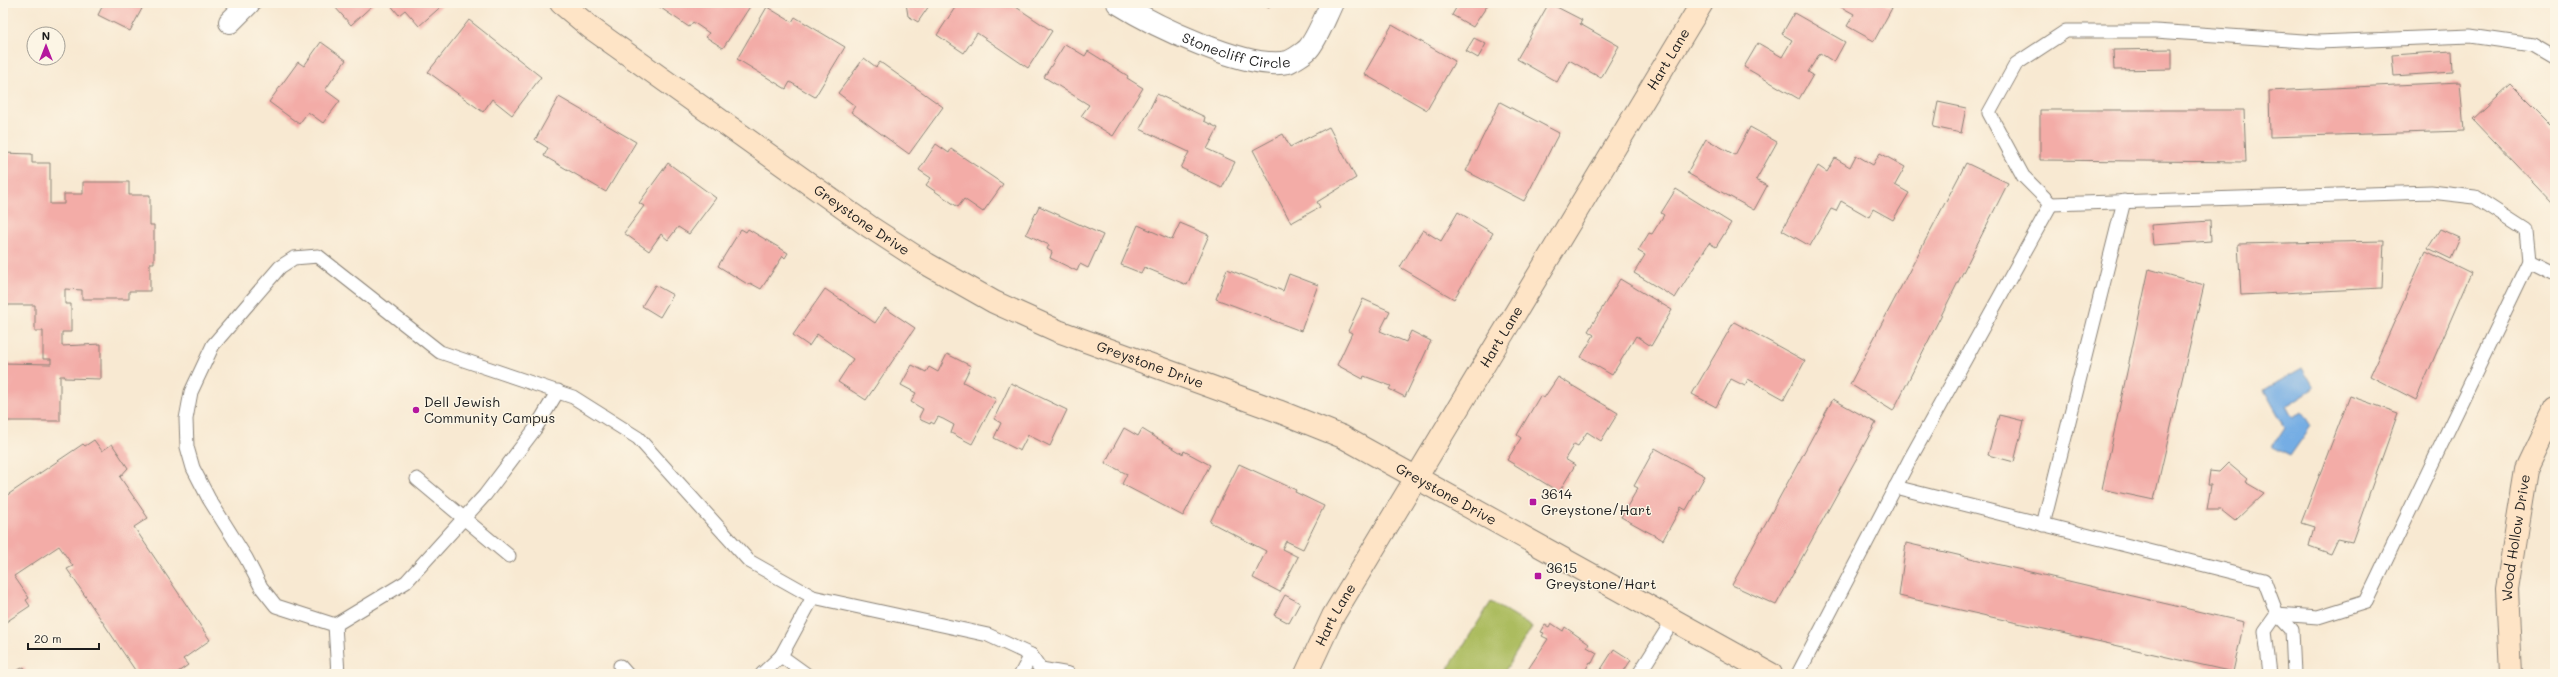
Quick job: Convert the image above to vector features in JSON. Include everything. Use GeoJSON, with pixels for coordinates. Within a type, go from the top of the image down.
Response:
{"type":"FeatureCollection","features":[{"type":"Feature","properties":{"kind":"street"},"geometry":{"type":"LineString","coordinates":[[230,22],[249,3]]}},
{"type":"Feature","properties":{"kind":"street","name":"Greystone Drive"},"geometry":{"type":"LineString","coordinates":[[561,3],[591,28],[870,227],[927,264],[994,302],[1058,331],[1278,411],[1343,437],[1771,674]]}},
{"type":"Feature","properties":{"kind":"street","name":"Stonecliff Circle"},"geometry":{"type":"LineString","coordinates":[[1118,3],[1141,18],[1218,50],[1256,62],[1288,62],[1308,49],[1332,3]]}},
{"type":"Feature","properties":{"kind":"street","name":"Hart Lane"},"geometry":{"type":"LineString","coordinates":[[1306,674],[1333,616],[1418,479],[1702,3]]}},
{"type":"Feature","properties":{"kind":"street","name":"Wood Hollow Drive"},"geometry":{"type":"LineString","coordinates":[[2511,674],[2507,588],[2526,470],[2555,409]]}},
{"type":"Feature","properties":{"kind":"lane"},"geometry":{"type":"LineString","coordinates":[[2278,614],[2318,617],[2366,602],[2529,261],[2526,230],[2475,197],[2431,192],[2051,204],[2024,176],[1989,113],[2016,64],[2066,31],[2155,31],[2318,42],[2470,36],[2533,45],[2555,58]]}},
{"type":"Feature","properties":{"kind":"lane"},"geometry":{"type":"LineString","coordinates":[[2043,525],[2124,201]]}},
{"type":"Feature","properties":{"kind":"lane"},"geometry":{"type":"LineString","coordinates":[[1798,674],[1895,487],[2051,204]]}},
{"type":"Feature","properties":{"kind":"lane"},"geometry":{"type":"LineString","coordinates":[[558,392],[530,435],[485,496],[406,582],[335,625],[276,606],[260,587],[246,558],[210,499],[194,468],[187,447],[186,419],[191,392],[212,345],[280,267],[294,258],[318,256],[440,352],[573,397],[638,438],[749,562],[813,597],[988,635],[1031,654],[1043,671],[1069,674]]}},
{"type":"Feature","properties":{"kind":"lane"},"geometry":{"type":"LineString","coordinates":[[2529,261],[2555,274]]}},
{"type":"Feature","properties":{"kind":"lane"},"geometry":{"type":"LineString","coordinates":[[417,479],[509,556]]}},
{"type":"Feature","properties":{"kind":"lane"},"geometry":{"type":"LineString","coordinates":[[1895,487],[2264,580],[2278,614],[2292,630],[2294,674]]}},
{"type":"Feature","properties":{"kind":"lane"},"geometry":{"type":"LineString","coordinates":[[762,674],[782,656],[813,597]]}},
{"type":"Feature","properties":{"kind":"lane"},"geometry":{"type":"LineString","coordinates":[[2270,674],[2265,631],[2278,614]]}},
{"type":"Feature","properties":{"kind":"lane"},"geometry":{"type":"LineString","coordinates":[[1639,674],[1673,620]]}},
{"type":"Feature","properties":{"kind":"lane"},"geometry":{"type":"LineString","coordinates":[[335,625],[338,674]]}},
{"type":"Feature","properties":{"kind":"lane"},"geometry":{"type":"LineString","coordinates":[[1021,674],[1031,654]]}},
{"type":"Feature","properties":{"kind":"lane"},"geometry":{"type":"LineString","coordinates":[[782,656],[806,674]]}},
{"type":"Feature","properties":{"kind":"green space"},"geometry":{"type":"Polygon","coordinates":[[[1491,602],[1532,627],[1503,674],[1445,674],[1491,602]]]}},
{"type":"Feature","properties":{"kind":"water"},"geometry":{"type":"Polygon","coordinates":[[[2302,368],[2314,388],[2286,406],[2292,417],[2302,412],[2311,426],[2290,456],[2272,447],[2285,427],[2264,390],[2302,368]]]}},
{"type":"Feature","properties":{"kind":"building"},"geometry":{"type":"Polygon","coordinates":[[[104,3],[145,3],[130,31],[98,15],[104,3]]]}},
{"type":"Feature","properties":{"kind":"building"},"geometry":{"type":"Polygon","coordinates":[[[337,3],[375,3],[351,25],[334,6],[337,3]]]}},
{"type":"Feature","properties":{"kind":"building"},"geometry":{"type":"Polygon","coordinates":[[[389,3],[445,3],[419,26],[405,10],[399,15],[389,3]]]}},
{"type":"Feature","properties":{"kind":"building"},"geometry":{"type":"Polygon","coordinates":[[[660,3],[749,3],[751,5],[723,48],[706,37],[709,33],[693,22],[689,27],[658,6],[660,3]]]}},
{"type":"Feature","properties":{"kind":"building"},"geometry":{"type":"Polygon","coordinates":[[[906,3],[931,3],[918,22],[908,16],[906,3]]]}},
{"type":"Feature","properties":{"kind":"building"},"geometry":{"type":"Polygon","coordinates":[[[958,3],[1010,3],[1052,31],[1028,68],[977,33],[964,53],[937,35],[958,3]]]}},
{"type":"Feature","properties":{"kind":"building"},"geometry":{"type":"Polygon","coordinates":[[[1260,3],[1271,3],[1269,8],[1260,3]]]}},
{"type":"Feature","properties":{"kind":"building"},"geometry":{"type":"Polygon","coordinates":[[[1459,3],[1489,3],[1473,27],[1452,15],[1459,3]]]}},
{"type":"Feature","properties":{"kind":"building"},"geometry":{"type":"Polygon","coordinates":[[[1549,3],[1582,20],[1580,24],[1619,46],[1601,78],[1569,60],[1557,82],[1517,59],[1549,3]]]}},
{"type":"Feature","properties":{"kind":"building"},"geometry":{"type":"Polygon","coordinates":[[[1834,3],[1883,3],[1892,8],[1874,41],[1847,26],[1854,14],[1834,3]]]}},
{"type":"Feature","properties":{"kind":"building"},"geometry":{"type":"Polygon","coordinates":[[[767,7],[792,22],[795,17],[845,47],[815,97],[790,82],[786,89],[737,59],[767,7]]]}},
{"type":"Feature","properties":{"kind":"building"},"geometry":{"type":"Polygon","coordinates":[[[1794,13],[1845,42],[1834,62],[1820,53],[1808,72],[1813,75],[1799,99],[1744,67],[1758,43],[1782,57],[1792,40],[1782,34],[1794,13]]]}},
{"type":"Feature","properties":{"kind":"building"},"geometry":{"type":"Polygon","coordinates":[[[469,20],[541,77],[512,115],[492,99],[483,112],[428,72],[469,20]]]}},
{"type":"Feature","properties":{"kind":"building"},"geometry":{"type":"Polygon","coordinates":[[[1392,25],[1455,61],[1427,110],[1364,74],[1392,25]]]}},
{"type":"Feature","properties":{"kind":"building"},"geometry":{"type":"Polygon","coordinates":[[[1474,38],[1486,44],[1478,58],[1466,51],[1474,38]]]}},
{"type":"Feature","properties":{"kind":"building"},"geometry":{"type":"Polygon","coordinates":[[[321,42],[346,60],[325,90],[340,101],[323,123],[308,112],[299,124],[269,102],[298,62],[304,66],[321,42]]]}},
{"type":"Feature","properties":{"kind":"building"},"geometry":{"type":"Polygon","coordinates":[[[1065,44],[1085,56],[1088,51],[1128,76],[1127,78],[1143,88],[1113,136],[1081,116],[1089,105],[1044,77],[1065,44]]]}},
{"type":"Feature","properties":{"kind":"building"},"geometry":{"type":"Polygon","coordinates":[[[2172,49],[2172,69],[2114,70],[2113,50],[2172,49]]]}},
{"type":"Feature","properties":{"kind":"building"},"geometry":{"type":"Polygon","coordinates":[[[2452,51],[2453,72],[2394,76],[2392,55],[2452,51]]]}},
{"type":"Feature","properties":{"kind":"building"},"geometry":{"type":"Polygon","coordinates":[[[864,58],[876,67],[880,62],[943,107],[909,154],[851,112],[855,106],[838,93],[864,58]]]}},
{"type":"Feature","properties":{"kind":"building"},"geometry":{"type":"Polygon","coordinates":[[[2460,82],[2464,131],[2270,137],[2269,91],[2460,82]]]}},
{"type":"Feature","properties":{"kind":"building"},"geometry":{"type":"Polygon","coordinates":[[[2511,84],[2555,128],[2555,205],[2473,119],[2511,84]]]}},
{"type":"Feature","properties":{"kind":"building"},"geometry":{"type":"Polygon","coordinates":[[[1157,94],[1205,117],[1204,121],[1218,128],[1207,149],[1235,162],[1222,188],[1181,168],[1189,152],[1140,129],[1157,94]]]}},
{"type":"Feature","properties":{"kind":"building"},"geometry":{"type":"Polygon","coordinates":[[[559,97],[636,142],[606,192],[544,156],[548,148],[535,140],[559,97]]]}},
{"type":"Feature","properties":{"kind":"building"},"geometry":{"type":"Polygon","coordinates":[[[1500,102],[1559,133],[1524,201],[1466,171],[1500,102]]]}},
{"type":"Feature","properties":{"kind":"building"},"geometry":{"type":"Polygon","coordinates":[[[1938,102],[1966,108],[1961,133],[1933,127],[1938,102]]]}},
{"type":"Feature","properties":{"kind":"building"},"geometry":{"type":"Polygon","coordinates":[[[2040,110],[2244,110],[2246,162],[2040,160],[2040,110]]]}},
{"type":"Feature","properties":{"kind":"building"},"geometry":{"type":"Polygon","coordinates":[[[1329,127],[1356,178],[1317,202],[1320,207],[1291,223],[1253,150],[1283,134],[1290,147],[1329,127]]]}},
{"type":"Feature","properties":{"kind":"building"},"geometry":{"type":"Polygon","coordinates":[[[1750,127],[1777,142],[1756,180],[1767,186],[1754,210],[1687,173],[1706,139],[1735,155],[1750,127]]]}},
{"type":"Feature","properties":{"kind":"building"},"geometry":{"type":"Polygon","coordinates":[[[936,144],[949,153],[951,149],[1003,184],[983,212],[964,199],[958,207],[926,185],[931,178],[919,170],[936,144]]]}},
{"type":"Feature","properties":{"kind":"building"},"geometry":{"type":"Polygon","coordinates":[[[3,153],[32,154],[32,163],[50,163],[50,204],[64,204],[64,194],[83,194],[83,182],[129,182],[129,195],[150,195],[150,225],[154,225],[154,263],[150,263],[150,291],[129,291],[129,299],[82,299],[82,290],[65,289],[65,304],[71,304],[71,332],[62,332],[62,346],[101,344],[101,379],[64,378],[65,376],[60,376],[60,421],[3,421],[3,363],[51,364],[51,359],[43,359],[43,331],[35,331],[35,305],[6,305],[6,313],[3,313],[3,153]]]}},
{"type":"Feature","properties":{"kind":"building"},"geometry":{"type":"Polygon","coordinates":[[[1880,153],[1905,167],[1895,185],[1909,193],[1893,220],[1873,209],[1869,217],[1841,201],[1836,211],[1831,209],[1810,246],[1782,230],[1818,166],[1827,172],[1835,158],[1850,167],[1856,155],[1873,165],[1880,153]]]}},
{"type":"Feature","properties":{"kind":"building"},"geometry":{"type":"Polygon","coordinates":[[[668,163],[716,198],[689,234],[678,227],[668,240],[661,234],[649,251],[624,233],[644,206],[639,203],[668,163]]]}},
{"type":"Feature","properties":{"kind":"building"},"geometry":{"type":"Polygon","coordinates":[[[1966,163],[2008,183],[1893,411],[1850,384],[1966,163]]]}},
{"type":"Feature","properties":{"kind":"building"},"geometry":{"type":"Polygon","coordinates":[[[1676,189],[1731,223],[1716,247],[1709,243],[1675,298],[1634,273],[1645,255],[1638,251],[1649,233],[1652,234],[1664,215],[1661,213],[1676,189]]]}},
{"type":"Feature","properties":{"kind":"building"},"geometry":{"type":"Polygon","coordinates":[[[1039,206],[1103,235],[1088,268],[1080,264],[1077,271],[1050,258],[1052,252],[1047,249],[1049,245],[1026,234],[1039,206]]]}},
{"type":"Feature","properties":{"kind":"building"},"geometry":{"type":"Polygon","coordinates":[[[1458,212],[1493,233],[1454,299],[1400,267],[1423,230],[1441,241],[1458,212]]]}},
{"type":"Feature","properties":{"kind":"building"},"geometry":{"type":"Polygon","coordinates":[[[2210,221],[2211,241],[2153,245],[2151,225],[2210,221]]]}},
{"type":"Feature","properties":{"kind":"building"},"geometry":{"type":"Polygon","coordinates":[[[1180,223],[1209,235],[1187,285],[1144,267],[1141,273],[1121,265],[1138,225],[1172,240],[1180,223]]]}},
{"type":"Feature","properties":{"kind":"building"},"geometry":{"type":"Polygon","coordinates":[[[741,229],[746,232],[748,229],[788,253],[785,258],[783,256],[761,289],[750,283],[749,285],[718,266],[741,229]]]}},
{"type":"Feature","properties":{"kind":"building"},"geometry":{"type":"Polygon","coordinates":[[[2440,229],[2460,238],[2451,259],[2428,248],[2440,229]]]}},
{"type":"Feature","properties":{"kind":"building"},"geometry":{"type":"Polygon","coordinates":[[[2384,241],[2382,288],[2241,295],[2238,244],[2384,241]]]}},
{"type":"Feature","properties":{"kind":"building"},"geometry":{"type":"Polygon","coordinates":[[[2426,251],[2471,273],[2416,400],[2370,376],[2426,251]]]}},
{"type":"Feature","properties":{"kind":"building"},"geometry":{"type":"Polygon","coordinates":[[[1227,269],[1283,291],[1289,274],[1318,285],[1301,331],[1216,299],[1227,269]]]}},
{"type":"Feature","properties":{"kind":"building"},"geometry":{"type":"Polygon","coordinates":[[[2149,269],[2204,285],[2154,500],[2102,489],[2149,269]]]}},
{"type":"Feature","properties":{"kind":"building"},"geometry":{"type":"Polygon","coordinates":[[[1620,279],[1672,310],[1651,346],[1636,336],[1612,375],[1581,357],[1594,335],[1588,331],[1620,279]]]}},
{"type":"Feature","properties":{"kind":"building"},"geometry":{"type":"Polygon","coordinates":[[[655,285],[673,295],[660,317],[642,306],[655,285]]]}},
{"type":"Feature","properties":{"kind":"building"},"geometry":{"type":"Polygon","coordinates":[[[825,289],[875,323],[885,308],[915,328],[866,400],[838,382],[853,359],[817,334],[809,346],[793,335],[825,289]]]}},
{"type":"Feature","properties":{"kind":"building"},"geometry":{"type":"Polygon","coordinates":[[[1363,299],[1390,311],[1380,331],[1406,342],[1411,331],[1431,341],[1405,397],[1389,389],[1391,386],[1364,376],[1363,379],[1337,365],[1352,333],[1348,331],[1363,299]]]}},
{"type":"Feature","properties":{"kind":"building"},"geometry":{"type":"Polygon","coordinates":[[[1734,322],[1805,361],[1784,399],[1748,379],[1745,386],[1731,379],[1716,407],[1692,394],[1734,322]]]}},
{"type":"Feature","properties":{"kind":"building"},"geometry":{"type":"Polygon","coordinates":[[[947,354],[971,366],[963,382],[996,399],[972,444],[951,433],[954,425],[943,419],[938,417],[934,424],[921,420],[919,417],[923,409],[911,402],[916,393],[901,385],[912,365],[926,372],[929,367],[938,372],[947,354]]]}},
{"type":"Feature","properties":{"kind":"building"},"geometry":{"type":"Polygon","coordinates":[[[1558,377],[1618,413],[1601,441],[1587,432],[1578,446],[1574,444],[1565,459],[1575,465],[1559,492],[1507,460],[1521,438],[1517,435],[1540,396],[1544,398],[1558,377]]]}},
{"type":"Feature","properties":{"kind":"building"},"geometry":{"type":"Polygon","coordinates":[[[1011,383],[1067,410],[1050,446],[1028,435],[1020,451],[994,438],[1001,423],[994,419],[1011,383]]]}},
{"type":"Feature","properties":{"kind":"building"},"geometry":{"type":"Polygon","coordinates":[[[2350,396],[2398,413],[2352,542],[2338,539],[2331,554],[2309,546],[2314,527],[2301,523],[2350,396]]]}},
{"type":"Feature","properties":{"kind":"building"},"geometry":{"type":"Polygon","coordinates":[[[1833,399],[1876,423],[1776,605],[1732,585],[1833,399]]]}},
{"type":"Feature","properties":{"kind":"building"},"geometry":{"type":"Polygon","coordinates":[[[1999,415],[2024,421],[2014,462],[1988,455],[1999,415]]]}},
{"type":"Feature","properties":{"kind":"building"},"geometry":{"type":"Polygon","coordinates":[[[1124,428],[1138,436],[1142,429],[1183,454],[1184,451],[1210,465],[1183,516],[1122,484],[1127,474],[1105,463],[1124,428]]]}},
{"type":"Feature","properties":{"kind":"building"},"geometry":{"type":"Polygon","coordinates":[[[94,440],[102,451],[112,444],[128,468],[120,477],[148,518],[134,527],[210,640],[183,659],[188,665],[178,672],[179,674],[153,674],[151,670],[145,674],[141,671],[137,673],[67,569],[73,566],[59,546],[14,576],[29,598],[26,600],[30,606],[3,624],[3,498],[83,444],[85,446],[94,440]]]}},
{"type":"Feature","properties":{"kind":"building"},"geometry":{"type":"Polygon","coordinates":[[[1655,448],[1705,476],[1686,510],[1681,507],[1663,540],[1621,517],[1638,488],[1634,486],[1655,448]]]}},
{"type":"Feature","properties":{"kind":"building"},"geometry":{"type":"Polygon","coordinates":[[[2228,463],[2247,479],[2245,482],[2264,493],[2235,521],[2221,510],[2207,510],[2211,485],[2208,485],[2210,471],[2219,472],[2228,463]]]}},
{"type":"Feature","properties":{"kind":"building"},"geometry":{"type":"Polygon","coordinates":[[[1239,464],[1296,490],[1295,492],[1324,506],[1303,549],[1286,541],[1282,549],[1298,557],[1280,592],[1253,578],[1266,551],[1210,522],[1239,464]]]}},
{"type":"Feature","properties":{"kind":"building"},"geometry":{"type":"Polygon","coordinates":[[[1906,543],[2244,622],[2233,672],[1899,596],[1906,543]]]}},
{"type":"Feature","properties":{"kind":"building"},"geometry":{"type":"Polygon","coordinates":[[[1285,595],[1300,603],[1289,623],[1274,615],[1285,595]]]}},
{"type":"Feature","properties":{"kind":"building"},"geometry":{"type":"Polygon","coordinates":[[[1551,623],[1563,631],[1565,627],[1589,644],[1587,647],[1597,653],[1592,663],[1590,662],[1586,669],[1590,671],[1588,674],[1525,674],[1548,639],[1542,636],[1544,633],[1541,632],[1545,625],[1549,627],[1551,623]]]}},
{"type":"Feature","properties":{"kind":"building"},"geometry":{"type":"Polygon","coordinates":[[[1614,649],[1631,660],[1622,674],[1598,674],[1614,649]]]}},
{"type":"Feature","properties":{"kind":"building"},"geometry":{"type":"Polygon","coordinates":[[[24,667],[27,674],[17,674],[16,671],[24,667]]]}},
{"type":"Feature","properties":{"kind":"place","name":"Dell Jewish Community Campus"},"geometry":{"type":"Point","coordinates":[416,410]}},
{"type":"Feature","properties":{"kind":"place","name":"3614 Greystone/Hart"},"geometry":{"type":"Point","coordinates":[1533,502]}},
{"type":"Feature","properties":{"kind":"place","name":"3615 Greystone/Hart"},"geometry":{"type":"Point","coordinates":[1538,576]}}]}
